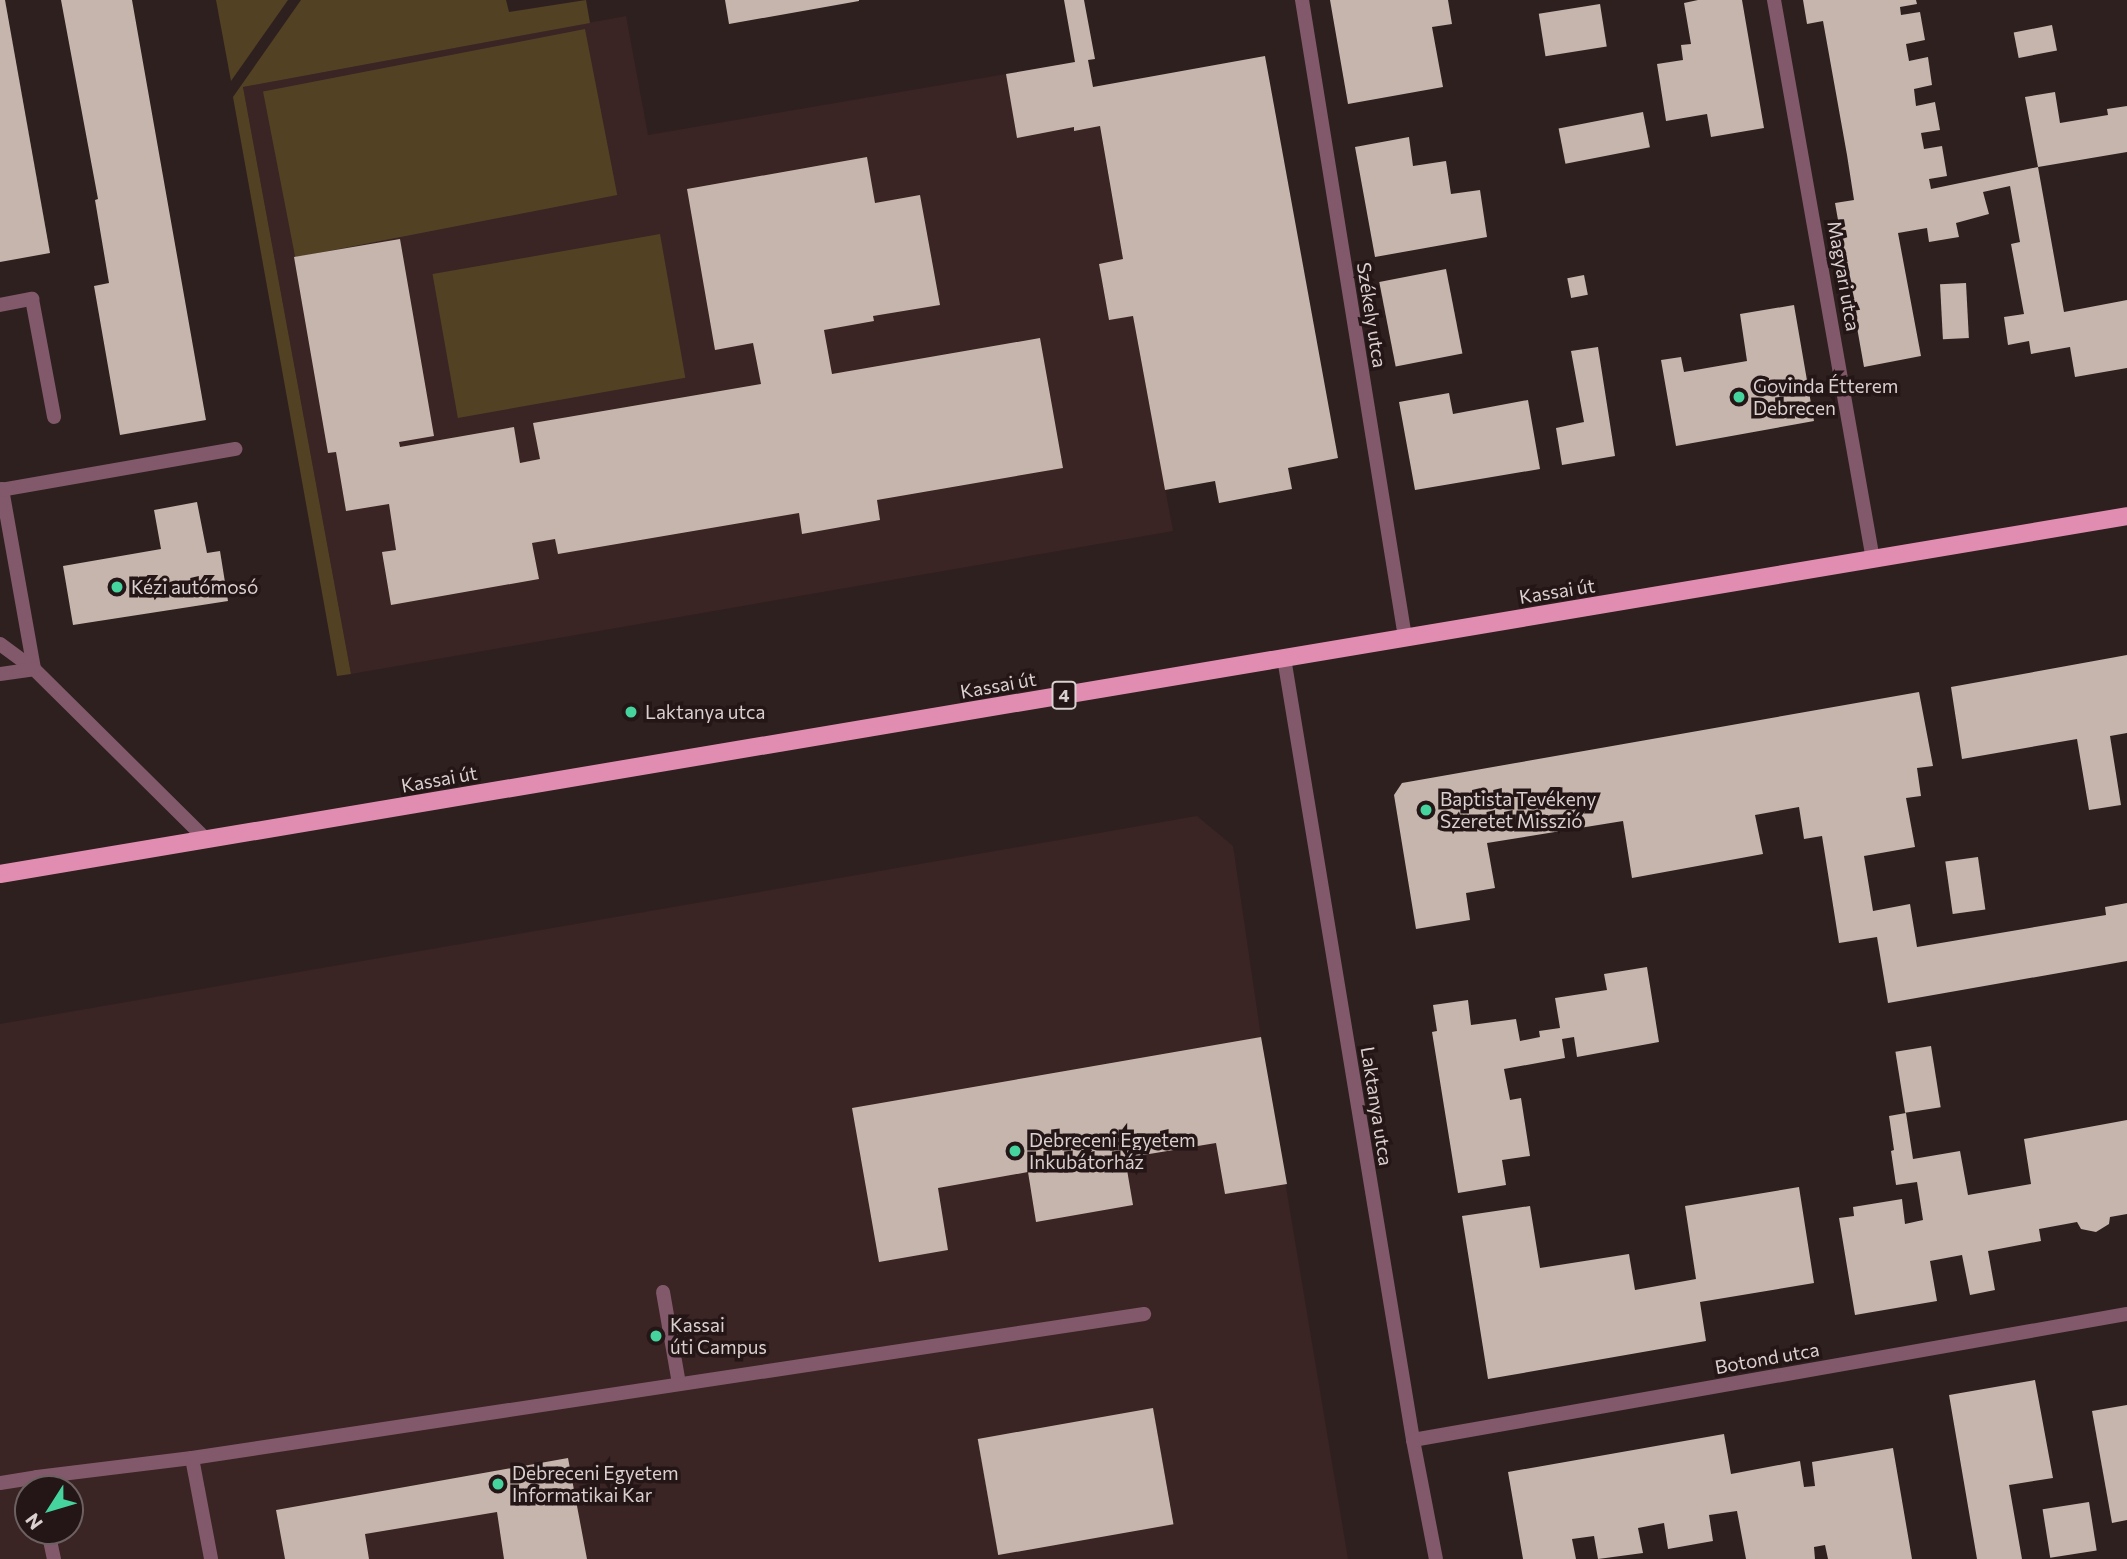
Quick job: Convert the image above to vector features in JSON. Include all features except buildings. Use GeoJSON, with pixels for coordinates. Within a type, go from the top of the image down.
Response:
{"type":"FeatureCollection","features":[{"type":"Feature","properties":{"kind":"main road","name":"Kassai út"},"geometry":{"type":"LineString","coordinates":[[0,874],[2127,516]]}},
{"type":"Feature","properties":{"kind":"street","name":"Székely utca"},"geometry":{"type":"LineString","coordinates":[[1302,0],[1405,637]]}},
{"type":"Feature","properties":{"kind":"street","name":"Magyari utca"},"geometry":{"type":"LineString","coordinates":[[1774,0],[1873,560]]}},
{"type":"Feature","properties":{"kind":"street"},"geometry":{"type":"LineString","coordinates":[[0,305],[32,299],[54,416]]}},
{"type":"Feature","properties":{"kind":"street"},"geometry":{"type":"LineString","coordinates":[[34,669],[1,490],[235,449]]}},
{"type":"Feature","properties":{"kind":"street"},"geometry":{"type":"LineString","coordinates":[[0,644],[34,669],[207,840]]}},
{"type":"Feature","properties":{"kind":"street","name":"Laktanya utca"},"geometry":{"type":"LineString","coordinates":[[1284,658],[1413,1440],[1436,1559]]}},
{"type":"Feature","properties":{"kind":"street"},"geometry":{"type":"LineString","coordinates":[[0,674],[34,669]]}},
{"type":"Feature","properties":{"kind":"street"},"geometry":{"type":"LineString","coordinates":[[663,1292],[679,1384]]}},
{"type":"Feature","properties":{"kind":"street"},"geometry":{"type":"LineString","coordinates":[[84,1476],[1144,1314]]}},
{"type":"Feature","properties":{"kind":"street","name":"Botond utca"},"geometry":{"type":"LineString","coordinates":[[1413,1440],[2127,1314]]}},
{"type":"Feature","properties":{"kind":"street"},"geometry":{"type":"LineString","coordinates":[[192,1458],[211,1559]]}},
{"type":"Feature","properties":{"kind":"shaded area"},"geometry":{"type":"Polygon","coordinates":[[[216,0],[288,0],[231,81],[216,0]]]}},
{"type":"Feature","properties":{"kind":"shaded area"},"geometry":{"type":"Polygon","coordinates":[[[301,0],[506,0],[509,12],[586,0],[590,23],[243,87],[351,674],[337,676],[233,97],[301,0]]]}},
{"type":"Feature","properties":{"kind":"shaded area"},"geometry":{"type":"Polygon","coordinates":[[[626,16],[648,135],[1088,60],[1123,259],[1099,264],[1109,319],[1133,316],[1173,531],[351,674],[243,87],[626,16]]]}},
{"type":"Feature","properties":{"kind":"shaded area"},"geometry":{"type":"Polygon","coordinates":[[[585,29],[617,195],[295,257],[263,92],[585,29]]]}},
{"type":"Feature","properties":{"kind":"shaded area"},"geometry":{"type":"Polygon","coordinates":[[[660,234],[685,378],[458,418],[433,274],[660,234]]]}},
{"type":"Feature","properties":{"kind":"shaded area","name":"Kassai úti Campus"},"geometry":{"type":"Polygon","coordinates":[[[1197,816],[1233,846],[1261,1037],[1348,1559],[0,1559],[0,1024],[1197,816]]]}},
{"type":"Feature","properties":{"kind":"place","name":"Govinda Étterem Debrecen"},"geometry":{"type":"Point","coordinates":[1739,397]}},
{"type":"Feature","properties":{"kind":"place","name":"Kézi autómosó"},"geometry":{"type":"Point","coordinates":[117,587]}},
{"type":"Feature","properties":{"kind":"place","name":"Laktanya utca"},"geometry":{"type":"Point","coordinates":[631,712]}},
{"type":"Feature","properties":{"kind":"place","name":"Baptista Tevékeny Szeretet Misszió"},"geometry":{"type":"Point","coordinates":[1426,810]}},
{"type":"Feature","properties":{"kind":"place","name":"Debreceni Egyetem Inkubátorház"},"geometry":{"type":"Point","coordinates":[1015,1151]}},
{"type":"Feature","properties":{"kind":"place","name":"Kassai úti Campus"},"geometry":{"type":"Point","coordinates":[656,1336]}},
{"type":"Feature","properties":{"kind":"place","name":"Debreceni Egyetem Informatikai Kar"},"geometry":{"type":"Point","coordinates":[498,1484]}}]}
